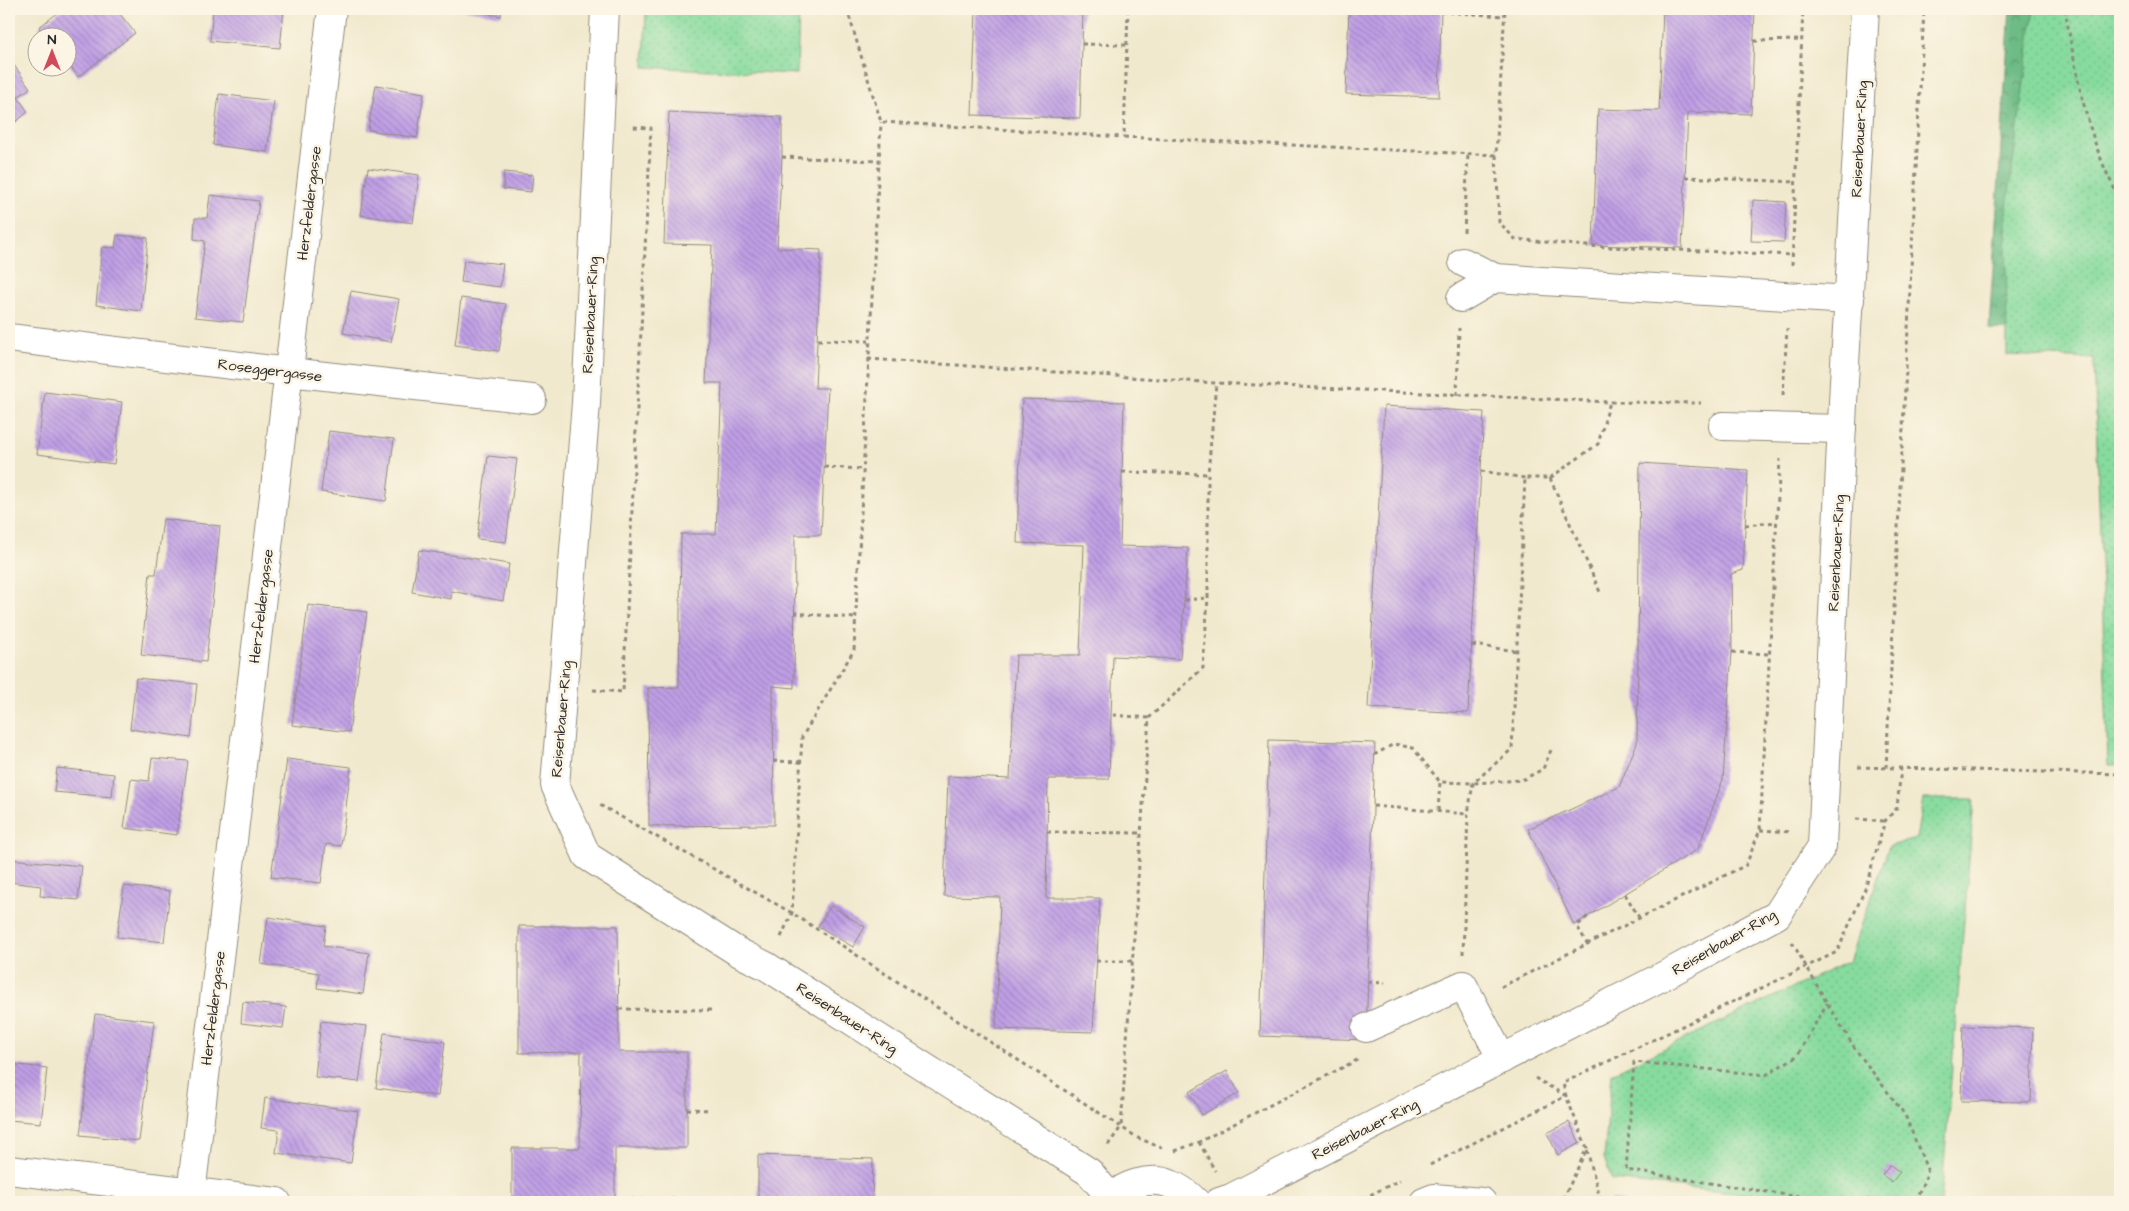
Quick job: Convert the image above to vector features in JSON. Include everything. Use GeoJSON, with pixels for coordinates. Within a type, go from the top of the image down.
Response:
{"type":"FeatureCollection","features":[{"type":"Feature","properties":{"kind":"street","name":"Herzfeldergasse"},"geometry":{"type":"LineString","coordinates":[[191,1197],[332,9]]}},
{"type":"Feature","properties":{"kind":"street","name":"Reisenbauer-Ring"},"geometry":{"type":"LineString","coordinates":[[605,9],[586,403],[556,785],[587,856],[738,952],[766,966],[1089,1172],[1111,1200],[1128,1186],[1148,1181],[1169,1183],[1187,1193],[1196,1202]]}},
{"type":"Feature","properties":{"kind":"street","name":"Reisenbauer-Ring"},"geometry":{"type":"LineString","coordinates":[[1219,1202],[1231,1198],[1502,1059],[1777,915],[1822,846],[1865,9]]}},
{"type":"Feature","properties":{"kind":"street"},"geometry":{"type":"LineString","coordinates":[[1464,250],[1495,278]]}},
{"type":"Feature","properties":{"kind":"street"},"geometry":{"type":"LineString","coordinates":[[1461,298],[1495,278],[1850,300]]}},
{"type":"Feature","properties":{"kind":"street","name":"Roseggergasse"},"geometry":{"type":"LineString","coordinates":[[9,338],[532,399]]}},
{"type":"Feature","properties":{"kind":"street"},"geometry":{"type":"LineString","coordinates":[[1723,426],[1842,429]]}},
{"type":"Feature","properties":{"kind":"street"},"geometry":{"type":"LineString","coordinates":[[1366,1028],[1468,993],[1502,1059]]}},
{"type":"Feature","properties":{"kind":"street"},"geometry":{"type":"LineString","coordinates":[[9,1170],[191,1197],[277,1202]]}},
{"type":"Feature","properties":{"kind":"street"},"geometry":{"type":"LineString","coordinates":[[1424,1202],[1434,1198],[1482,1202]]}},
{"type":"Feature","properties":{"kind":"path"},"geometry":{"type":"LineString","coordinates":[[792,914],[802,737],[854,650],[881,122],[847,9]]}},
{"type":"Feature","properties":{"kind":"path"},"geometry":{"type":"LineString","coordinates":[[1124,136],[1128,9]]}},
{"type":"Feature","properties":{"kind":"path"},"geometry":{"type":"LineString","coordinates":[[1506,9],[1496,155],[1499,222],[1515,239],[1586,246],[1793,255]]}},
{"type":"Feature","properties":{"kind":"path"},"geometry":{"type":"LineString","coordinates":[[1525,478],[1512,749],[1473,783],[1468,814],[1468,993],[1588,945],[1746,865],[1760,830],[1781,428],[1793,255],[1803,9]]}},
{"type":"Feature","properties":{"kind":"path"},"geometry":{"type":"LineString","coordinates":[[1886,768],[1924,9]]}},
{"type":"Feature","properties":{"kind":"path"},"geometry":{"type":"LineString","coordinates":[[2065,9],[2076,75],[2093,136],[2120,199]]}},
{"type":"Feature","properties":{"kind":"path"},"geometry":{"type":"LineString","coordinates":[[1441,12],[1505,16]]}},
{"type":"Feature","properties":{"kind":"path"},"geometry":{"type":"LineString","coordinates":[[1754,41],[1802,40]]}},
{"type":"Feature","properties":{"kind":"path"},"geometry":{"type":"LineString","coordinates":[[1082,44],[1127,45]]}},
{"type":"Feature","properties":{"kind":"path"},"geometry":{"type":"LineString","coordinates":[[881,122],[1496,155]]}},
{"type":"Feature","properties":{"kind":"path"},"geometry":{"type":"LineString","coordinates":[[588,689],[623,692],[651,128],[626,126]]}},
{"type":"Feature","properties":{"kind":"path"},"geometry":{"type":"LineString","coordinates":[[1464,250],[1468,154]]}},
{"type":"Feature","properties":{"kind":"path"},"geometry":{"type":"LineString","coordinates":[[782,156],[879,161]]}},
{"type":"Feature","properties":{"kind":"path"},"geometry":{"type":"LineString","coordinates":[[1685,177],[1796,182]]}},
{"type":"Feature","properties":{"kind":"path"},"geometry":{"type":"LineString","coordinates":[[818,340],[869,341]]}},
{"type":"Feature","properties":{"kind":"path"},"geometry":{"type":"LineString","coordinates":[[1457,395],[1459,350]]}},
{"type":"Feature","properties":{"kind":"path"},"geometry":{"type":"LineString","coordinates":[[868,359],[1216,383],[1610,402],[1706,403]]}},
{"type":"Feature","properties":{"kind":"path"},"geometry":{"type":"LineString","coordinates":[[1120,1127],[1133,961],[1148,718],[1203,668],[1208,598],[1208,474],[1216,383]]}},
{"type":"Feature","properties":{"kind":"path"},"geometry":{"type":"LineString","coordinates":[[1481,471],[1525,478],[1550,478],[1598,444],[1610,402]]}},
{"type":"Feature","properties":{"kind":"path"},"geometry":{"type":"LineString","coordinates":[[824,467],[863,469]]}},
{"type":"Feature","properties":{"kind":"path"},"geometry":{"type":"LineString","coordinates":[[1122,472],[1208,474]]}},
{"type":"Feature","properties":{"kind":"path"},"geometry":{"type":"LineString","coordinates":[[1550,478],[1600,592]]}},
{"type":"Feature","properties":{"kind":"path"},"geometry":{"type":"LineString","coordinates":[[1745,525],[1777,522]]}},
{"type":"Feature","properties":{"kind":"path"},"geometry":{"type":"LineString","coordinates":[[1185,600],[1208,598]]}},
{"type":"Feature","properties":{"kind":"path"},"geometry":{"type":"LineString","coordinates":[[794,613],[855,618]]}},
{"type":"Feature","properties":{"kind":"path"},"geometry":{"type":"LineString","coordinates":[[1472,645],[1517,651]]}},
{"type":"Feature","properties":{"kind":"path"},"geometry":{"type":"LineString","coordinates":[[1732,652],[1770,654]]}},
{"type":"Feature","properties":{"kind":"path"},"geometry":{"type":"LineString","coordinates":[[1113,715],[1148,718]]}},
{"type":"Feature","properties":{"kind":"path"},"geometry":{"type":"LineString","coordinates":[[1374,755],[1394,744],[1412,748],[1440,782],[1438,811]]}},
{"type":"Feature","properties":{"kind":"path"},"geometry":{"type":"LineString","coordinates":[[1440,782],[1473,783],[1522,780],[1543,769],[1551,750]]}},
{"type":"Feature","properties":{"kind":"path"},"geometry":{"type":"LineString","coordinates":[[773,761],[802,762]]}},
{"type":"Feature","properties":{"kind":"path"},"geometry":{"type":"LineString","coordinates":[[1826,766],[2120,774]]}},
{"type":"Feature","properties":{"kind":"path"},"geometry":{"type":"LineString","coordinates":[[1601,1202],[1587,1148],[1563,1084],[1837,952],[1865,889],[1885,821],[1897,808],[1901,768]]}},
{"type":"Feature","properties":{"kind":"path"},"geometry":{"type":"LineString","coordinates":[[594,801],[792,914],[1120,1127],[1138,1138],[1163,1148]]}},
{"type":"Feature","properties":{"kind":"path"},"geometry":{"type":"LineString","coordinates":[[1373,806],[1468,814]]}},
{"type":"Feature","properties":{"kind":"path"},"geometry":{"type":"LineString","coordinates":[[1047,832],[1141,834]]}},
{"type":"Feature","properties":{"kind":"path"},"geometry":{"type":"LineString","coordinates":[[1625,894],[1640,919]]}},
{"type":"Feature","properties":{"kind":"path"},"geometry":{"type":"LineString","coordinates":[[1588,916],[1577,926],[1588,945]]}},
{"type":"Feature","properties":{"kind":"path"},"geometry":{"type":"LineString","coordinates":[[1096,960],[1133,961]]}},
{"type":"Feature","properties":{"kind":"path"},"geometry":{"type":"LineString","coordinates":[[1807,966],[1827,1004],[1856,1050],[1905,1115],[1928,1172],[1915,1201],[1813,1199],[1626,1170],[1634,1062],[1766,1075],[1797,1056],[1827,1004]]}},
{"type":"Feature","properties":{"kind":"path"},"geometry":{"type":"LineString","coordinates":[[619,1009],[715,1010]]}},
{"type":"Feature","properties":{"kind":"path"},"geometry":{"type":"LineString","coordinates":[[1172,1152],[1199,1142],[1367,1055]]}},
{"type":"Feature","properties":{"kind":"path"},"geometry":{"type":"LineString","coordinates":[[1502,1059],[1566,1096]]}},
{"type":"Feature","properties":{"kind":"path"},"geometry":{"type":"LineString","coordinates":[[1426,1167],[1566,1096]]}},
{"type":"Feature","properties":{"kind":"path"},"geometry":{"type":"LineString","coordinates":[[687,1109],[712,1110]]}},
{"type":"Feature","properties":{"kind":"path"},"geometry":{"type":"LineString","coordinates":[[1562,1202],[1587,1148]]}},
{"type":"Feature","properties":{"kind":"path"},"geometry":{"type":"LineString","coordinates":[[1356,1202],[1408,1176]]}},
{"type":"Feature","properties":{"kind":"path"},"geometry":{"type":"LineString","coordinates":[[615,1199],[709,1199]]}},
{"type":"Feature","properties":{"kind":"green space"},"geometry":{"type":"Polygon","coordinates":[[[646,9],[799,9],[797,74],[644,67],[646,9]]]}},
{"type":"Feature","properties":{"kind":"green space"},"geometry":{"type":"Polygon","coordinates":[[[2010,9],[2042,9],[2077,333],[1989,329],[2010,9]]]}},
{"type":"Feature","properties":{"kind":"green space"},"geometry":{"type":"Polygon","coordinates":[[[2034,9],[2120,9],[2120,765],[2108,765],[2094,359],[2007,355],[2006,215],[2034,9]]]}},
{"type":"Feature","properties":{"kind":"green space"},"geometry":{"type":"Polygon","coordinates":[[[1923,799],[1974,799],[1941,1202],[1816,1202],[1612,1180],[1604,1158],[1612,1073],[1849,961],[1889,846],[1916,839],[1923,799]]]}},
{"type":"Feature","properties":{"kind":"building"},"geometry":{"type":"Polygon","coordinates":[[[63,9],[116,9],[135,33],[78,77],[78,28],[39,27],[63,9]]]}},
{"type":"Feature","properties":{"kind":"building"},"geometry":{"type":"Polygon","coordinates":[[[213,9],[284,9],[280,48],[210,41],[213,9]]]}},
{"type":"Feature","properties":{"kind":"building"},"geometry":{"type":"Polygon","coordinates":[[[460,9],[502,9],[501,16],[460,9]]]}},
{"type":"Feature","properties":{"kind":"building"},"geometry":{"type":"Polygon","coordinates":[[[976,9],[1083,9],[1080,118],[972,115],[976,9]]]}},
{"type":"Feature","properties":{"kind":"building"},"geometry":{"type":"Polygon","coordinates":[[[1349,9],[1441,9],[1439,97],[1346,94],[1349,9]]]}},
{"type":"Feature","properties":{"kind":"building"},"geometry":{"type":"Polygon","coordinates":[[[1663,9],[1755,9],[1751,114],[1688,112],[1682,248],[1593,245],[1598,109],[1659,111],[1663,9]]]}},
{"type":"Feature","properties":{"kind":"building"},"geometry":{"type":"Polygon","coordinates":[[[9,58],[30,88],[18,97],[28,112],[12,125],[9,121],[9,58]]]}},
{"type":"Feature","properties":{"kind":"building"},"geometry":{"type":"Polygon","coordinates":[[[376,85],[424,93],[417,138],[368,130],[376,85]]]}},
{"type":"Feature","properties":{"kind":"building"},"geometry":{"type":"Polygon","coordinates":[[[219,94],[274,101],[267,152],[213,145],[219,94]]]}},
{"type":"Feature","properties":{"kind":"building"},"geometry":{"type":"Polygon","coordinates":[[[669,112],[782,117],[782,157],[777,248],[821,250],[815,388],[828,388],[821,535],[795,535],[794,688],[773,686],[774,825],[649,826],[648,688],[679,687],[681,534],[716,534],[722,383],[706,383],[712,245],[664,244],[669,112]]]}},
{"type":"Feature","properties":{"kind":"building"},"geometry":{"type":"Polygon","coordinates":[[[368,168],[419,175],[413,223],[361,215],[368,168]]]}},
{"type":"Feature","properties":{"kind":"building"},"geometry":{"type":"Polygon","coordinates":[[[504,172],[533,175],[531,192],[503,189],[504,172]]]}},
{"type":"Feature","properties":{"kind":"building"},"geometry":{"type":"Polygon","coordinates":[[[210,195],[259,201],[243,322],[195,317],[205,241],[194,239],[195,218],[207,218],[210,195]]]}},
{"type":"Feature","properties":{"kind":"building"},"geometry":{"type":"Polygon","coordinates":[[[1753,200],[1786,202],[1784,242],[1751,241],[1753,200]]]}},
{"type":"Feature","properties":{"kind":"building"},"geometry":{"type":"Polygon","coordinates":[[[117,235],[148,238],[141,311],[96,305],[102,247],[115,248],[117,235]]]}},
{"type":"Feature","properties":{"kind":"building"},"geometry":{"type":"Polygon","coordinates":[[[464,260],[503,264],[500,287],[461,282],[464,260]]]}},
{"type":"Feature","properties":{"kind":"building"},"geometry":{"type":"Polygon","coordinates":[[[351,291],[399,299],[391,342],[343,333],[351,291]]]}},
{"type":"Feature","properties":{"kind":"building"},"geometry":{"type":"Polygon","coordinates":[[[461,298],[506,304],[499,351],[455,345],[461,298]]]}},
{"type":"Feature","properties":{"kind":"building"},"geometry":{"type":"Polygon","coordinates":[[[45,392],[122,402],[114,464],[37,454],[45,392]]]}},
{"type":"Feature","properties":{"kind":"building"},"geometry":{"type":"Polygon","coordinates":[[[1022,399],[1124,402],[1120,546],[1188,548],[1180,659],[1113,656],[1109,779],[1048,779],[1046,898],[1100,898],[1093,1032],[996,1029],[1000,897],[944,896],[948,776],[1010,779],[1016,655],[1080,655],[1084,545],[1017,543],[1022,399]]]}},
{"type":"Feature","properties":{"kind":"building"},"geometry":{"type":"Polygon","coordinates":[[[1384,406],[1484,412],[1468,713],[1368,708],[1384,406]]]}},
{"type":"Feature","properties":{"kind":"building"},"geometry":{"type":"Polygon","coordinates":[[[329,431],[394,439],[386,501],[321,492],[329,431]]]}},
{"type":"Feature","properties":{"kind":"building"},"geometry":{"type":"Polygon","coordinates":[[[488,456],[517,459],[506,542],[477,539],[488,456]]]}},
{"type":"Feature","properties":{"kind":"building"},"geometry":{"type":"Polygon","coordinates":[[[1640,463],[1748,470],[1743,570],[1731,574],[1732,652],[1723,779],[1698,849],[1574,925],[1528,829],[1619,787],[1637,743],[1640,463]]]}},
{"type":"Feature","properties":{"kind":"building"},"geometry":{"type":"Polygon","coordinates":[[[163,519],[220,526],[206,662],[141,655],[150,574],[156,574],[163,519]]]}},
{"type":"Feature","properties":{"kind":"building"},"geometry":{"type":"Polygon","coordinates":[[[419,550],[509,564],[503,601],[451,591],[451,599],[412,592],[419,550]]]}},
{"type":"Feature","properties":{"kind":"building"},"geometry":{"type":"Polygon","coordinates":[[[308,605],[367,612],[349,732],[292,725],[308,605]]]}},
{"type":"Feature","properties":{"kind":"building"},"geometry":{"type":"Polygon","coordinates":[[[136,678],[197,684],[191,738],[130,729],[136,678]]]}},
{"type":"Feature","properties":{"kind":"building"},"geometry":{"type":"Polygon","coordinates":[[[1269,740],[1375,743],[1366,1040],[1260,1036],[1269,740]]]}},
{"type":"Feature","properties":{"kind":"building"},"geometry":{"type":"Polygon","coordinates":[[[152,758],[188,761],[177,835],[124,828],[131,779],[149,781],[152,758]]]}},
{"type":"Feature","properties":{"kind":"building"},"geometry":{"type":"Polygon","coordinates":[[[287,759],[351,767],[341,846],[326,844],[321,883],[271,877],[287,759]]]}},
{"type":"Feature","properties":{"kind":"building"},"geometry":{"type":"Polygon","coordinates":[[[57,768],[114,774],[112,797],[54,792],[57,768]]]}},
{"type":"Feature","properties":{"kind":"building"},"geometry":{"type":"Polygon","coordinates":[[[10,859],[82,866],[78,900],[40,896],[41,886],[9,882],[10,859]]]}},
{"type":"Feature","properties":{"kind":"building"},"geometry":{"type":"Polygon","coordinates":[[[124,886],[170,891],[164,942],[117,937],[124,886]]]}},
{"type":"Feature","properties":{"kind":"building"},"geometry":{"type":"Polygon","coordinates":[[[831,906],[865,927],[853,947],[818,926],[831,906]]]}},
{"type":"Feature","properties":{"kind":"building"},"geometry":{"type":"Polygon","coordinates":[[[268,917],[326,926],[323,946],[369,953],[363,994],[317,988],[319,973],[261,964],[268,917]]]}},
{"type":"Feature","properties":{"kind":"building"},"geometry":{"type":"Polygon","coordinates":[[[519,926],[618,926],[619,1052],[687,1052],[687,1148],[615,1148],[615,1202],[512,1202],[512,1148],[580,1148],[581,1052],[519,1053],[519,926]]]}},
{"type":"Feature","properties":{"kind":"building"},"geometry":{"type":"Polygon","coordinates":[[[243,1002],[286,1007],[283,1028],[241,1023],[243,1002]]]}},
{"type":"Feature","properties":{"kind":"building"},"geometry":{"type":"Polygon","coordinates":[[[95,1014],[154,1021],[139,1141],[80,1135],[95,1014]]]}},
{"type":"Feature","properties":{"kind":"building"},"geometry":{"type":"Polygon","coordinates":[[[321,1021],[367,1026],[359,1082],[315,1077],[321,1021]]]}},
{"type":"Feature","properties":{"kind":"building"},"geometry":{"type":"Polygon","coordinates":[[[1963,1026],[2033,1028],[2031,1102],[1961,1101],[1963,1026]]]}},
{"type":"Feature","properties":{"kind":"building"},"geometry":{"type":"Polygon","coordinates":[[[384,1033],[445,1042],[438,1096],[376,1088],[384,1033]]]}},
{"type":"Feature","properties":{"kind":"building"},"geometry":{"type":"Polygon","coordinates":[[[9,1064],[47,1068],[41,1123],[9,1120],[9,1064]]]}},
{"type":"Feature","properties":{"kind":"building"},"geometry":{"type":"Polygon","coordinates":[[[1227,1071],[1239,1093],[1202,1115],[1189,1092],[1227,1071]]]}},
{"type":"Feature","properties":{"kind":"building"},"geometry":{"type":"Polygon","coordinates":[[[265,1098],[358,1111],[351,1163],[276,1153],[279,1130],[261,1128],[265,1098]]]}},
{"type":"Feature","properties":{"kind":"building"},"geometry":{"type":"Polygon","coordinates":[[[1569,1122],[1580,1143],[1558,1155],[1547,1133],[1569,1122]]]}},
{"type":"Feature","properties":{"kind":"building"},"geometry":{"type":"Polygon","coordinates":[[[758,1155],[873,1159],[872,1202],[758,1202],[758,1155]]]}},
{"type":"Feature","properties":{"kind":"building"},"geometry":{"type":"Polygon","coordinates":[[[1890,1165],[1900,1172],[1892,1182],[1882,1175],[1890,1165]]]}},
{"type":"Feature","properties":{"kind":"building"},"geometry":{"type":"Polygon","coordinates":[[[1611,1199],[1623,1201],[1623,1202],[1611,1202],[1611,1199]]]}},
{"type":"Feature","properties":{"kind":"building"},"geometry":{"type":"Polygon","coordinates":[[[2056,1199],[2073,1201],[2073,1202],[2056,1202],[2056,1199]]]}}]}
